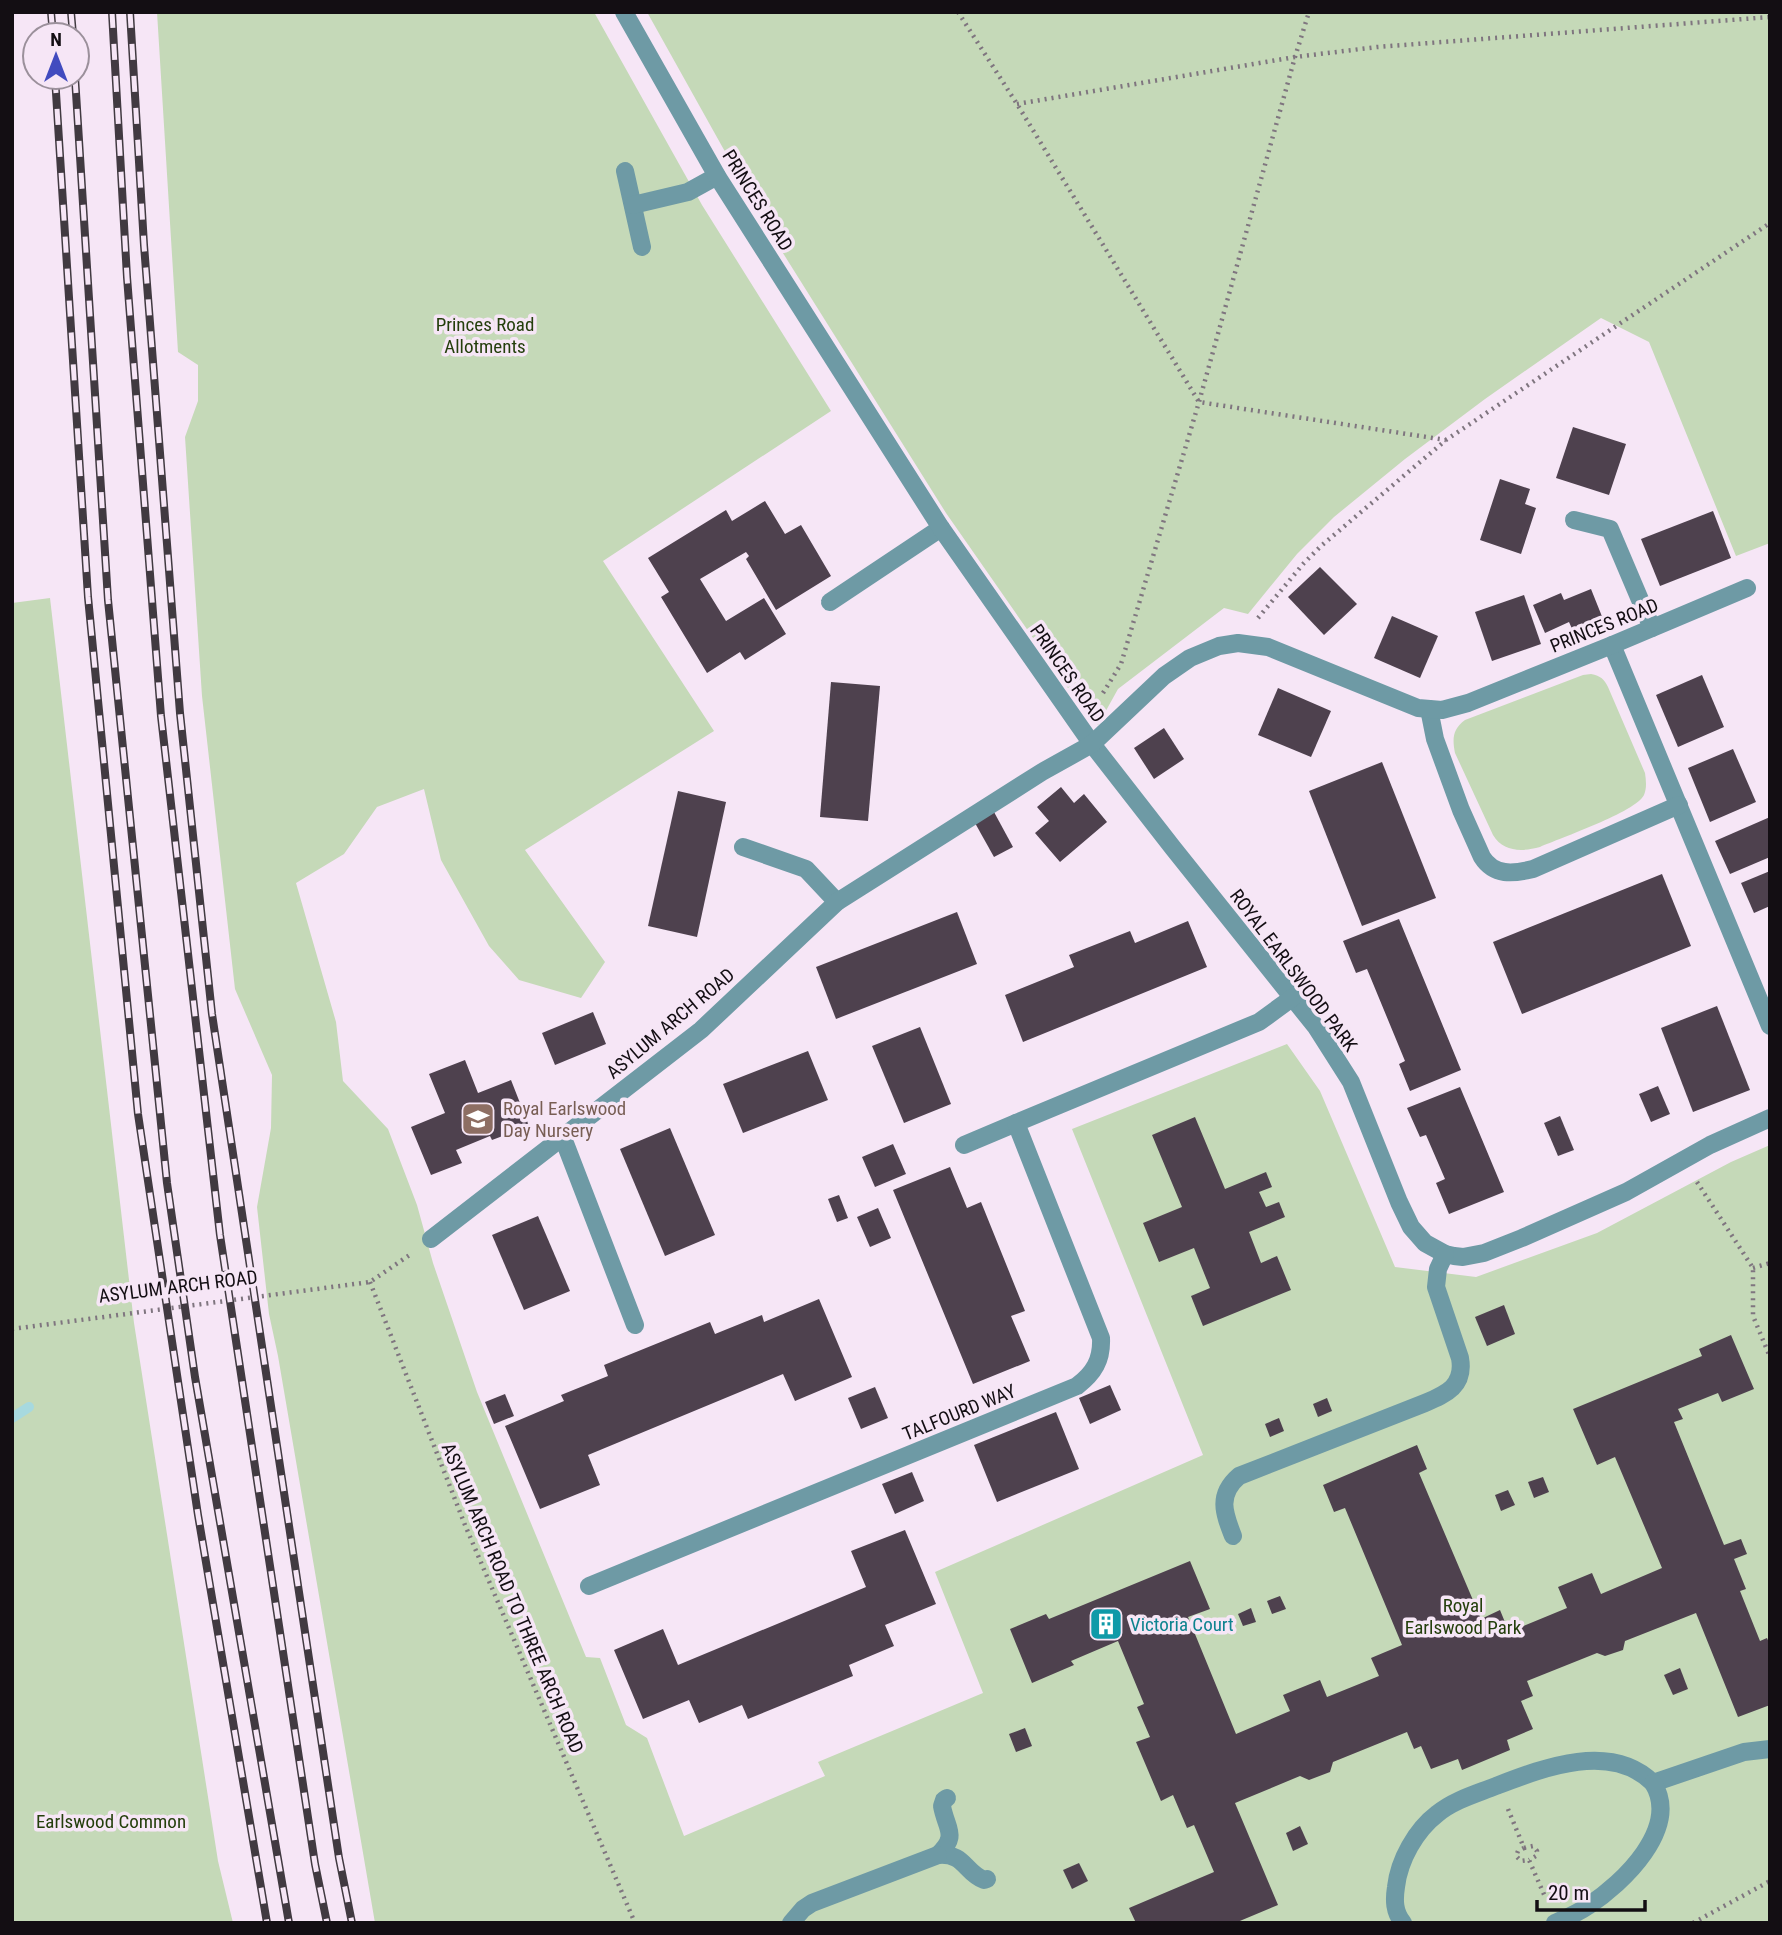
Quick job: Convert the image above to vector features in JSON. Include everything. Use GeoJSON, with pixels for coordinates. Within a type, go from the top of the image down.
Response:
{"type":"FeatureCollection","features":[{"type":"Feature","properties":{"kind":"street","name":"PRINCES ROAD"},"geometry":{"type":"LineString","coordinates":[[624,12],[717,176],[941,528],[1092,744],[1164,676],[1203,651],[1219,646],[1238,643],[1268,647],[1418,708],[1441,710],[1468,703],[1747,588]]}},
{"type":"Feature","properties":{"kind":"street"},"geometry":{"type":"LineString","coordinates":[[625,171],[642,247]]}},
{"type":"Feature","properties":{"kind":"street"},"geometry":{"type":"LineString","coordinates":[[633,205],[688,192],[717,176]]}},
{"type":"Feature","properties":{"kind":"street"},"geometry":{"type":"LineString","coordinates":[[1574,520],[1610,529],[1652,628]]}},
{"type":"Feature","properties":{"kind":"street"},"geometry":{"type":"LineString","coordinates":[[830,602],[941,528]]}},
{"type":"Feature","properties":{"kind":"street"},"geometry":{"type":"LineString","coordinates":[[1612,645],[1770,1026]]}},
{"type":"Feature","properties":{"kind":"street"},"geometry":{"type":"LineString","coordinates":[[1429,709],[1435,739],[1461,810],[1487,864],[1499,872],[1515,873],[1533,869],[1679,805]]}},
{"type":"Feature","properties":{"kind":"street","name":"ASYLUM ARCH ROAD"},"geometry":{"type":"LineString","coordinates":[[432,1240],[701,1030],[837,902],[1042,772],[1092,744]]}},
{"type":"Feature","properties":{"kind":"street","name":"ROYAL EARLSWOOD PARK"},"geometry":{"type":"LineString","coordinates":[[1092,744],[1329,1045],[1351,1082],[1411,1227],[1425,1243],[1445,1254]]}},
{"type":"Feature","properties":{"kind":"street"},"geometry":{"type":"LineString","coordinates":[[743,847],[806,869],[837,902]]}},
{"type":"Feature","properties":{"kind":"street"},"geometry":{"type":"LineString","coordinates":[[964,1145],[1259,1022],[1292,998]]}},
{"type":"Feature","properties":{"kind":"street"},"geometry":{"type":"LineString","coordinates":[[1233,1536],[1223,1505],[1230,1487],[1239,1476],[1444,1395],[1456,1383],[1461,1374],[1460,1358],[1436,1287],[1438,1269],[1445,1254],[1463,1257],[1496,1248],[1626,1192],[1710,1145],[1770,1118]]}},
{"type":"Feature","properties":{"kind":"street","name":"TALFOURD WAY"},"geometry":{"type":"LineString","coordinates":[[589,1586],[1070,1390],[1086,1380],[1100,1359],[1101,1338],[1016,1123]]}},
{"type":"Feature","properties":{"kind":"street"},"geometry":{"type":"LineString","coordinates":[[563,1138],[635,1325]]}},
{"type":"Feature","properties":{"kind":"street"},"geometry":{"type":"LineString","coordinates":[[1653,1783],[1744,1752],[1770,1749]]}},
{"type":"Feature","properties":{"kind":"street"},"geometry":{"type":"LineString","coordinates":[[1400,1922],[1395,1903],[1396,1882],[1402,1864],[1417,1835],[1445,1808],[1498,1785],[1553,1767],[1601,1762],[1625,1765],[1637,1770],[1653,1783],[1660,1800],[1660,1823],[1654,1839],[1621,1879],[1591,1904],[1555,1922]]}},
{"type":"Feature","properties":{"kind":"street"},"geometry":{"type":"LineString","coordinates":[[938,1855],[947,1846],[950,1836],[942,1806],[947,1798]]}},
{"type":"Feature","properties":{"kind":"street"},"geometry":{"type":"LineString","coordinates":[[791,1923],[812,1903],[938,1855],[955,1857],[978,1878],[987,1879]]}},
{"type":"Feature","properties":{"kind":"path"},"geometry":{"type":"LineString","coordinates":[[958,12],[1199,402],[1446,440]]}},
{"type":"Feature","properties":{"kind":"path"},"geometry":{"type":"LineString","coordinates":[[1101,695],[1121,664],[1199,402],[1309,12]]}},
{"type":"Feature","properties":{"kind":"path"},"geometry":{"type":"LineString","coordinates":[[1017,104],[1295,57],[1377,47],[1770,17]]}},
{"type":"Feature","properties":{"kind":"path"},"geometry":{"type":"LineString","coordinates":[[1238,643],[1321,546],[1446,440],[1770,223]]}},
{"type":"Feature","properties":{"kind":"path"},"geometry":{"type":"LineString","coordinates":[[1684,1161],[1753,1268],[1753,1316],[1770,1357]]}},
{"type":"Feature","properties":{"kind":"path","name":"ASYLUM ARCH ROAD"},"geometry":{"type":"LineString","coordinates":[[12,1329],[370,1282],[432,1240]]}},
{"type":"Feature","properties":{"kind":"path"},"geometry":{"type":"LineString","coordinates":[[1753,1268],[1770,1263]]}},
{"type":"Feature","properties":{"kind":"path","name":"ASYLUM ARCH ROAD TO THREE ARCH ROAD"},"geometry":{"type":"LineString","coordinates":[[370,1282],[465,1525],[635,1923]]}},
{"type":"Feature","properties":{"kind":"path"},"geometry":{"type":"LineString","coordinates":[[1498,1785],[1524,1848]]}},
{"type":"Feature","properties":{"kind":"path"},"geometry":{"type":"LineString","coordinates":[[1533,1846],[1537,1851],[1536,1856],[1529,1860],[1521,1861],[1516,1856],[1518,1851],[1533,1846]]}},
{"type":"Feature","properties":{"kind":"path"},"geometry":{"type":"LineString","coordinates":[[1529,1860],[1555,1922]]}},
{"type":"Feature","properties":{"kind":"path"},"geometry":{"type":"LineString","coordinates":[[1693,1923],[1770,1881]]}},
{"type":"Feature","properties":{"kind":"green space"},"geometry":{"type":"Polygon","coordinates":[[[157,12],[594,12],[702,205],[831,411],[603,561],[714,731],[525,850],[605,962],[581,998],[519,980],[489,946],[441,860],[424,789],[377,807],[344,854],[296,883],[336,1022],[343,1081],[388,1129],[417,1205],[433,1263],[477,1392],[586,1657],[600,1658],[626,1725],[647,1738],[684,1836],[825,1776],[818,1762],[983,1693],[935,1572],[1203,1455],[1072,1129],[1287,1044],[1320,1091],[1395,1267],[1476,1277],[1597,1233],[1731,1162],[1770,1145],[1770,1923],[375,1923],[269,1314],[257,1207],[271,1128],[272,1075],[235,989],[202,696],[185,437],[198,401],[198,365],[178,352],[157,12]]]}},
{"type":"Feature","properties":{"kind":"green space"},"geometry":{"type":"Polygon","coordinates":[[[647,12],[1770,12],[1770,543],[1736,556],[1649,342],[1601,318],[1485,399],[1334,517],[1297,554],[1248,614],[1224,608],[1118,689],[1098,725],[1070,691],[946,513],[771,234],[647,12]]]}},
{"type":"Feature","properties":{"kind":"green space","name":"Earlswood Common"},"geometry":{"type":"Polygon","coordinates":[[[50,598],[134,1323],[218,1861],[233,1923],[12,1923],[12,603],[50,598]]]}},
{"type":"Feature","properties":{"kind":"green space"},"geometry":{"type":"Polygon","coordinates":[[[1591,674],[1602,678],[1608,687],[1645,773],[1644,795],[1638,802],[1613,817],[1540,847],[1526,850],[1508,848],[1493,835],[1455,753],[1456,730],[1465,720],[1591,674]]]}},
{"type":"Feature","properties":{"kind":"building"},"geometry":{"type":"Polygon","coordinates":[[[1573,427],[1626,444],[1609,495],[1556,478],[1573,427]]]}},
{"type":"Feature","properties":{"kind":"building"},"geometry":{"type":"Polygon","coordinates":[[[1500,479],[1530,489],[1525,504],[1536,508],[1521,554],[1480,540],[1500,479]]]}},
{"type":"Feature","properties":{"kind":"building"},"geometry":{"type":"Polygon","coordinates":[[[765,501],[785,534],[801,525],[831,576],[776,610],[746,559],[749,556],[746,552],[700,579],[726,621],[764,598],[786,634],[745,660],[740,652],[707,673],[661,597],[669,592],[648,558],[726,510],[732,521],[765,501]]]}},
{"type":"Feature","properties":{"kind":"building"},"geometry":{"type":"Polygon","coordinates":[[[1713,511],[1731,558],[1660,586],[1641,539],[1713,511]]]}},
{"type":"Feature","properties":{"kind":"building"},"geometry":{"type":"Polygon","coordinates":[[[1320,567],[1357,604],[1324,635],[1288,597],[1320,567]]]}},
{"type":"Feature","properties":{"kind":"building"},"geometry":{"type":"Polygon","coordinates":[[[1591,589],[1603,619],[1573,631],[1569,622],[1545,633],[1533,605],[1561,593],[1564,600],[1591,589]]]}},
{"type":"Feature","properties":{"kind":"building"},"geometry":{"type":"Polygon","coordinates":[[[1524,595],[1541,644],[1492,661],[1475,612],[1524,595]]]}},
{"type":"Feature","properties":{"kind":"building"},"geometry":{"type":"Polygon","coordinates":[[[1392,616],[1438,636],[1420,678],[1374,658],[1392,616]]]}},
{"type":"Feature","properties":{"kind":"building"},"geometry":{"type":"Polygon","coordinates":[[[1702,675],[1724,727],[1678,747],[1656,695],[1702,675]]]}},
{"type":"Feature","properties":{"kind":"building"},"geometry":{"type":"Polygon","coordinates":[[[831,682],[880,686],[868,821],[820,817],[831,682]]]}},
{"type":"Feature","properties":{"kind":"building"},"geometry":{"type":"Polygon","coordinates":[[[1278,688],[1331,711],[1311,757],[1258,735],[1278,688]]]}},
{"type":"Feature","properties":{"kind":"building"},"geometry":{"type":"Polygon","coordinates":[[[1164,728],[1184,759],[1154,779],[1134,748],[1164,728]]]}},
{"type":"Feature","properties":{"kind":"building"},"geometry":{"type":"Polygon","coordinates":[[[1733,749],[1756,802],[1710,822],[1688,768],[1733,749]]]}},
{"type":"Feature","properties":{"kind":"building"},"geometry":{"type":"Polygon","coordinates":[[[1382,762],[1436,898],[1362,926],[1309,791],[1382,762]]]}},
{"type":"Feature","properties":{"kind":"building"},"geometry":{"type":"Polygon","coordinates":[[[1061,787],[1074,803],[1084,794],[1107,822],[1060,862],[1035,833],[1049,821],[1037,807],[1061,787]]]}},
{"type":"Feature","properties":{"kind":"building"},"geometry":{"type":"Polygon","coordinates":[[[678,791],[726,802],[697,937],[648,926],[678,791]]]}},
{"type":"Feature","properties":{"kind":"building"},"geometry":{"type":"Polygon","coordinates":[[[994,812],[1013,847],[994,857],[975,823],[994,812]]]}},
{"type":"Feature","properties":{"kind":"building"},"geometry":{"type":"Polygon","coordinates":[[[1770,817],[1770,857],[1730,874],[1715,841],[1770,817]]]}},
{"type":"Feature","properties":{"kind":"building"},"geometry":{"type":"Polygon","coordinates":[[[1770,871],[1770,906],[1754,913],[1741,883],[1770,871]]]}},
{"type":"Feature","properties":{"kind":"building"},"geometry":{"type":"Polygon","coordinates":[[[1662,874],[1691,946],[1522,1014],[1493,942],[1662,874]]]}},
{"type":"Feature","properties":{"kind":"building"},"geometry":{"type":"Polygon","coordinates":[[[957,912],[977,964],[836,1019],[816,967],[957,912]]]}},
{"type":"Feature","properties":{"kind":"building"},"geometry":{"type":"Polygon","coordinates":[[[1399,919],[1461,1070],[1410,1091],[1399,1064],[1405,1061],[1367,969],[1356,973],[1343,941],[1399,919]]]}},
{"type":"Feature","properties":{"kind":"building"},"geometry":{"type":"Polygon","coordinates":[[[1188,921],[1207,967],[1023,1042],[1005,995],[1074,967],[1069,955],[1130,931],[1135,943],[1188,921]]]}},
{"type":"Feature","properties":{"kind":"building"},"geometry":{"type":"Polygon","coordinates":[[[1717,1006],[1750,1090],[1693,1112],[1661,1028],[1717,1006]]]}},
{"type":"Feature","properties":{"kind":"building"},"geometry":{"type":"Polygon","coordinates":[[[593,1012],[606,1044],[555,1065],[542,1033],[593,1012]]]}},
{"type":"Feature","properties":{"kind":"building"},"geometry":{"type":"Polygon","coordinates":[[[920,1027],[951,1104],[904,1123],[872,1046],[920,1027]]]}},
{"type":"Feature","properties":{"kind":"building"},"geometry":{"type":"Polygon","coordinates":[[[808,1051],[828,1100],[743,1133],[723,1084],[808,1051]]]}},
{"type":"Feature","properties":{"kind":"building","name":"Royal Earlswood Day Nursery"},"geometry":{"type":"Polygon","coordinates":[[[465,1060],[478,1093],[511,1080],[529,1126],[492,1140],[490,1136],[456,1150],[462,1163],[431,1175],[411,1127],[445,1113],[429,1074],[465,1060]]]}},
{"type":"Feature","properties":{"kind":"building"},"geometry":{"type":"Polygon","coordinates":[[[1658,1086],[1670,1114],[1651,1122],[1639,1094],[1658,1086]]]}},
{"type":"Feature","properties":{"kind":"building"},"geometry":{"type":"Polygon","coordinates":[[[1460,1087],[1504,1192],[1449,1214],[1436,1183],[1445,1179],[1426,1135],[1420,1137],[1407,1108],[1460,1087]]]}},
{"type":"Feature","properties":{"kind":"building"},"geometry":{"type":"Polygon","coordinates":[[[1560,1116],[1574,1150],[1558,1156],[1544,1123],[1560,1116]]]}},
{"type":"Feature","properties":{"kind":"building"},"geometry":{"type":"Polygon","coordinates":[[[1195,1117],[1225,1189],[1266,1172],[1272,1187],[1259,1192],[1266,1207],[1279,1202],[1285,1217],[1249,1232],[1261,1263],[1277,1256],[1291,1290],[1203,1326],[1191,1296],[1210,1288],[1194,1248],[1159,1262],[1143,1223],[1182,1207],[1152,1135],[1195,1117]]]}},
{"type":"Feature","properties":{"kind":"building"},"geometry":{"type":"Polygon","coordinates":[[[670,1128],[715,1235],[665,1256],[620,1149],[670,1128]]]}},
{"type":"Feature","properties":{"kind":"building"},"geometry":{"type":"Polygon","coordinates":[[[893,1144],[906,1174],[875,1187],[862,1157],[893,1144]]]}},
{"type":"Feature","properties":{"kind":"building"},"geometry":{"type":"Polygon","coordinates":[[[950,1167],[967,1208],[981,1202],[1025,1311],[1011,1316],[1030,1361],[973,1384],[893,1190],[950,1167]]]}},
{"type":"Feature","properties":{"kind":"building"},"geometry":{"type":"Polygon","coordinates":[[[839,1195],[848,1218],[837,1222],[828,1199],[839,1195]]]}},
{"type":"Feature","properties":{"kind":"building"},"geometry":{"type":"Polygon","coordinates":[[[878,1208],[891,1238],[870,1247],[857,1217],[878,1208]]]}},
{"type":"Feature","properties":{"kind":"building"},"geometry":{"type":"Polygon","coordinates":[[[538,1216],[570,1291],[524,1310],[492,1235],[538,1216]]]}},
{"type":"Feature","properties":{"kind":"building"},"geometry":{"type":"Polygon","coordinates":[[[819,1299],[852,1377],[795,1401],[783,1374],[588,1455],[600,1485],[540,1509],[505,1426],[564,1401],[561,1395],[608,1376],[604,1365],[710,1322],[715,1334],[762,1315],[764,1322],[819,1299]]]}},
{"type":"Feature","properties":{"kind":"building"},"geometry":{"type":"Polygon","coordinates":[[[1504,1305],[1515,1334],[1487,1346],[1475,1317],[1504,1305]]]}},
{"type":"Feature","properties":{"kind":"building","name":"Victoria Court"},"geometry":{"type":"Polygon","coordinates":[[[1731,1335],[1754,1389],[1722,1402],[1718,1393],[1678,1409],[1683,1419],[1674,1422],[1724,1545],[1741,1539],[1747,1554],[1734,1559],[1746,1589],[1740,1591],[1760,1641],[1767,1638],[1770,1645],[1770,1705],[1738,1717],[1696,1613],[1625,1641],[1623,1650],[1605,1656],[1597,1653],[1527,1681],[1533,1696],[1521,1701],[1533,1729],[1507,1740],[1510,1750],[1462,1770],[1458,1759],[1431,1769],[1421,1746],[1414,1749],[1407,1732],[1333,1762],[1330,1772],[1309,1780],[1300,1776],[1235,1803],[1278,1905],[1235,1923],[1136,1923],[1129,1908],[1214,1872],[1194,1825],[1187,1828],[1173,1795],[1161,1801],[1136,1742],[1150,1737],[1137,1707],[1144,1704],[1118,1641],[1071,1661],[1074,1665],[1032,1683],[1010,1629],[1046,1614],[1049,1619],[1190,1561],[1210,1609],[1188,1617],[1236,1734],[1290,1711],[1283,1695],[1320,1680],[1327,1697],[1379,1676],[1371,1658],[1402,1645],[1345,1508],[1334,1512],[1323,1485],[1417,1445],[1427,1469],[1419,1473],[1481,1619],[1500,1610],[1509,1632],[1567,1608],[1558,1587],[1592,1573],[1601,1594],[1662,1568],[1615,1457],[1597,1465],[1573,1409],[1702,1356],[1699,1349],[1731,1335]]]}},
{"type":"Feature","properties":{"kind":"building"},"geometry":{"type":"Polygon","coordinates":[[[1110,1385],[1121,1410],[1090,1424],[1079,1398],[1110,1385]]]}},
{"type":"Feature","properties":{"kind":"building"},"geometry":{"type":"Polygon","coordinates":[[[875,1387],[888,1418],[861,1429],[848,1398],[875,1387]]]}},
{"type":"Feature","properties":{"kind":"building"},"geometry":{"type":"Polygon","coordinates":[[[505,1394],[514,1416],[494,1424],[485,1402],[505,1394]]]}},
{"type":"Feature","properties":{"kind":"building"},"geometry":{"type":"Polygon","coordinates":[[[1327,1398],[1332,1411],[1318,1417],[1313,1404],[1327,1398]]]}},
{"type":"Feature","properties":{"kind":"building"},"geometry":{"type":"Polygon","coordinates":[[[1056,1412],[1079,1469],[997,1502],[974,1445],[1056,1412]]]}},
{"type":"Feature","properties":{"kind":"building"},"geometry":{"type":"Polygon","coordinates":[[[1279,1418],[1284,1431],[1270,1437],[1265,1424],[1279,1418]]]}},
{"type":"Feature","properties":{"kind":"building"},"geometry":{"type":"Polygon","coordinates":[[[912,1472],[924,1501],[895,1514],[882,1484],[912,1472]]]}},
{"type":"Feature","properties":{"kind":"building"},"geometry":{"type":"Polygon","coordinates":[[[1543,1477],[1549,1492],[1534,1498],[1528,1482],[1543,1477]]]}},
{"type":"Feature","properties":{"kind":"building"},"geometry":{"type":"Polygon","coordinates":[[[1508,1490],[1515,1505],[1501,1511],[1495,1495],[1508,1490]]]}},
{"type":"Feature","properties":{"kind":"building"},"geometry":{"type":"Polygon","coordinates":[[[905,1530],[936,1604],[885,1625],[894,1646],[849,1665],[853,1676],[748,1719],[742,1705],[699,1723],[689,1700],[643,1719],[614,1650],[663,1629],[678,1665],[866,1587],[851,1551],[905,1530]]]}},
{"type":"Feature","properties":{"kind":"building"},"geometry":{"type":"Polygon","coordinates":[[[1280,1596],[1286,1609],[1272,1614],[1267,1601],[1280,1596]]]}},
{"type":"Feature","properties":{"kind":"building"},"geometry":{"type":"Polygon","coordinates":[[[1251,1608],[1256,1622],[1243,1626],[1238,1614],[1251,1608]]]}},
{"type":"Feature","properties":{"kind":"building"},"geometry":{"type":"Polygon","coordinates":[[[1680,1668],[1688,1689],[1673,1695],[1664,1675],[1680,1668]]]}},
{"type":"Feature","properties":{"kind":"building"},"geometry":{"type":"Polygon","coordinates":[[[1025,1728],[1032,1746],[1016,1752],[1009,1734],[1025,1728]]]}},
{"type":"Feature","properties":{"kind":"building"},"geometry":{"type":"Polygon","coordinates":[[[1300,1826],[1308,1844],[1293,1851],[1286,1833],[1300,1826]]]}},
{"type":"Feature","properties":{"kind":"building"},"geometry":{"type":"Polygon","coordinates":[[[1079,1863],[1088,1881],[1072,1889],[1063,1870],[1079,1863]]]}},
{"type":"Feature","properties":{"kind":"waterway"},"geometry":{"type":"LineString","coordinates":[[12,1418],[29,1407]]}},
{"type":"Feature","properties":{"kind":"railway"},"geometry":{"type":"LineString","coordinates":[[51,12],[52,21]]}},
{"type":"Feature","properties":{"kind":"railway"},"geometry":{"type":"LineString","coordinates":[[71,12],[72,21]]}},
{"type":"Feature","properties":{"kind":"railway"},"geometry":{"type":"LineString","coordinates":[[112,12],[127,277],[161,716],[220,1235],[315,1864],[327,1923]]}},
{"type":"Feature","properties":{"kind":"railway"},"geometry":{"type":"LineString","coordinates":[[130,12],[144,245],[180,713],[212,1014],[339,1858],[352,1923]]}},
{"type":"Feature","properties":{"kind":"railway"},"geometry":{"type":"LineString","coordinates":[[56,91],[88,597],[138,1114],[198,1515],[267,1923]]}},
{"type":"Feature","properties":{"kind":"railway"},"geometry":{"type":"LineString","coordinates":[[76,91],[108,600],[167,1183],[195,1377],[289,1923]]}},
{"type":"Feature","properties":{"kind":"place","name":"Royal Earlswood Day Nursery"},"geometry":{"type":"Point","coordinates":[478,1119]}},
{"type":"Feature","properties":{"kind":"place","name":"Victoria Court"},"geometry":{"type":"Point","coordinates":[1106,1624]}},
{"type":"Feature","properties":{"kind":"park label","name":"Princes Road Allotments"},"geometry":{"type":"Point","coordinates":[485,335]}},
{"type":"Feature","properties":{"kind":"park label","name":"Royal Earlswood Park"},"geometry":{"type":"Point","coordinates":[1463,1616]}}]}
